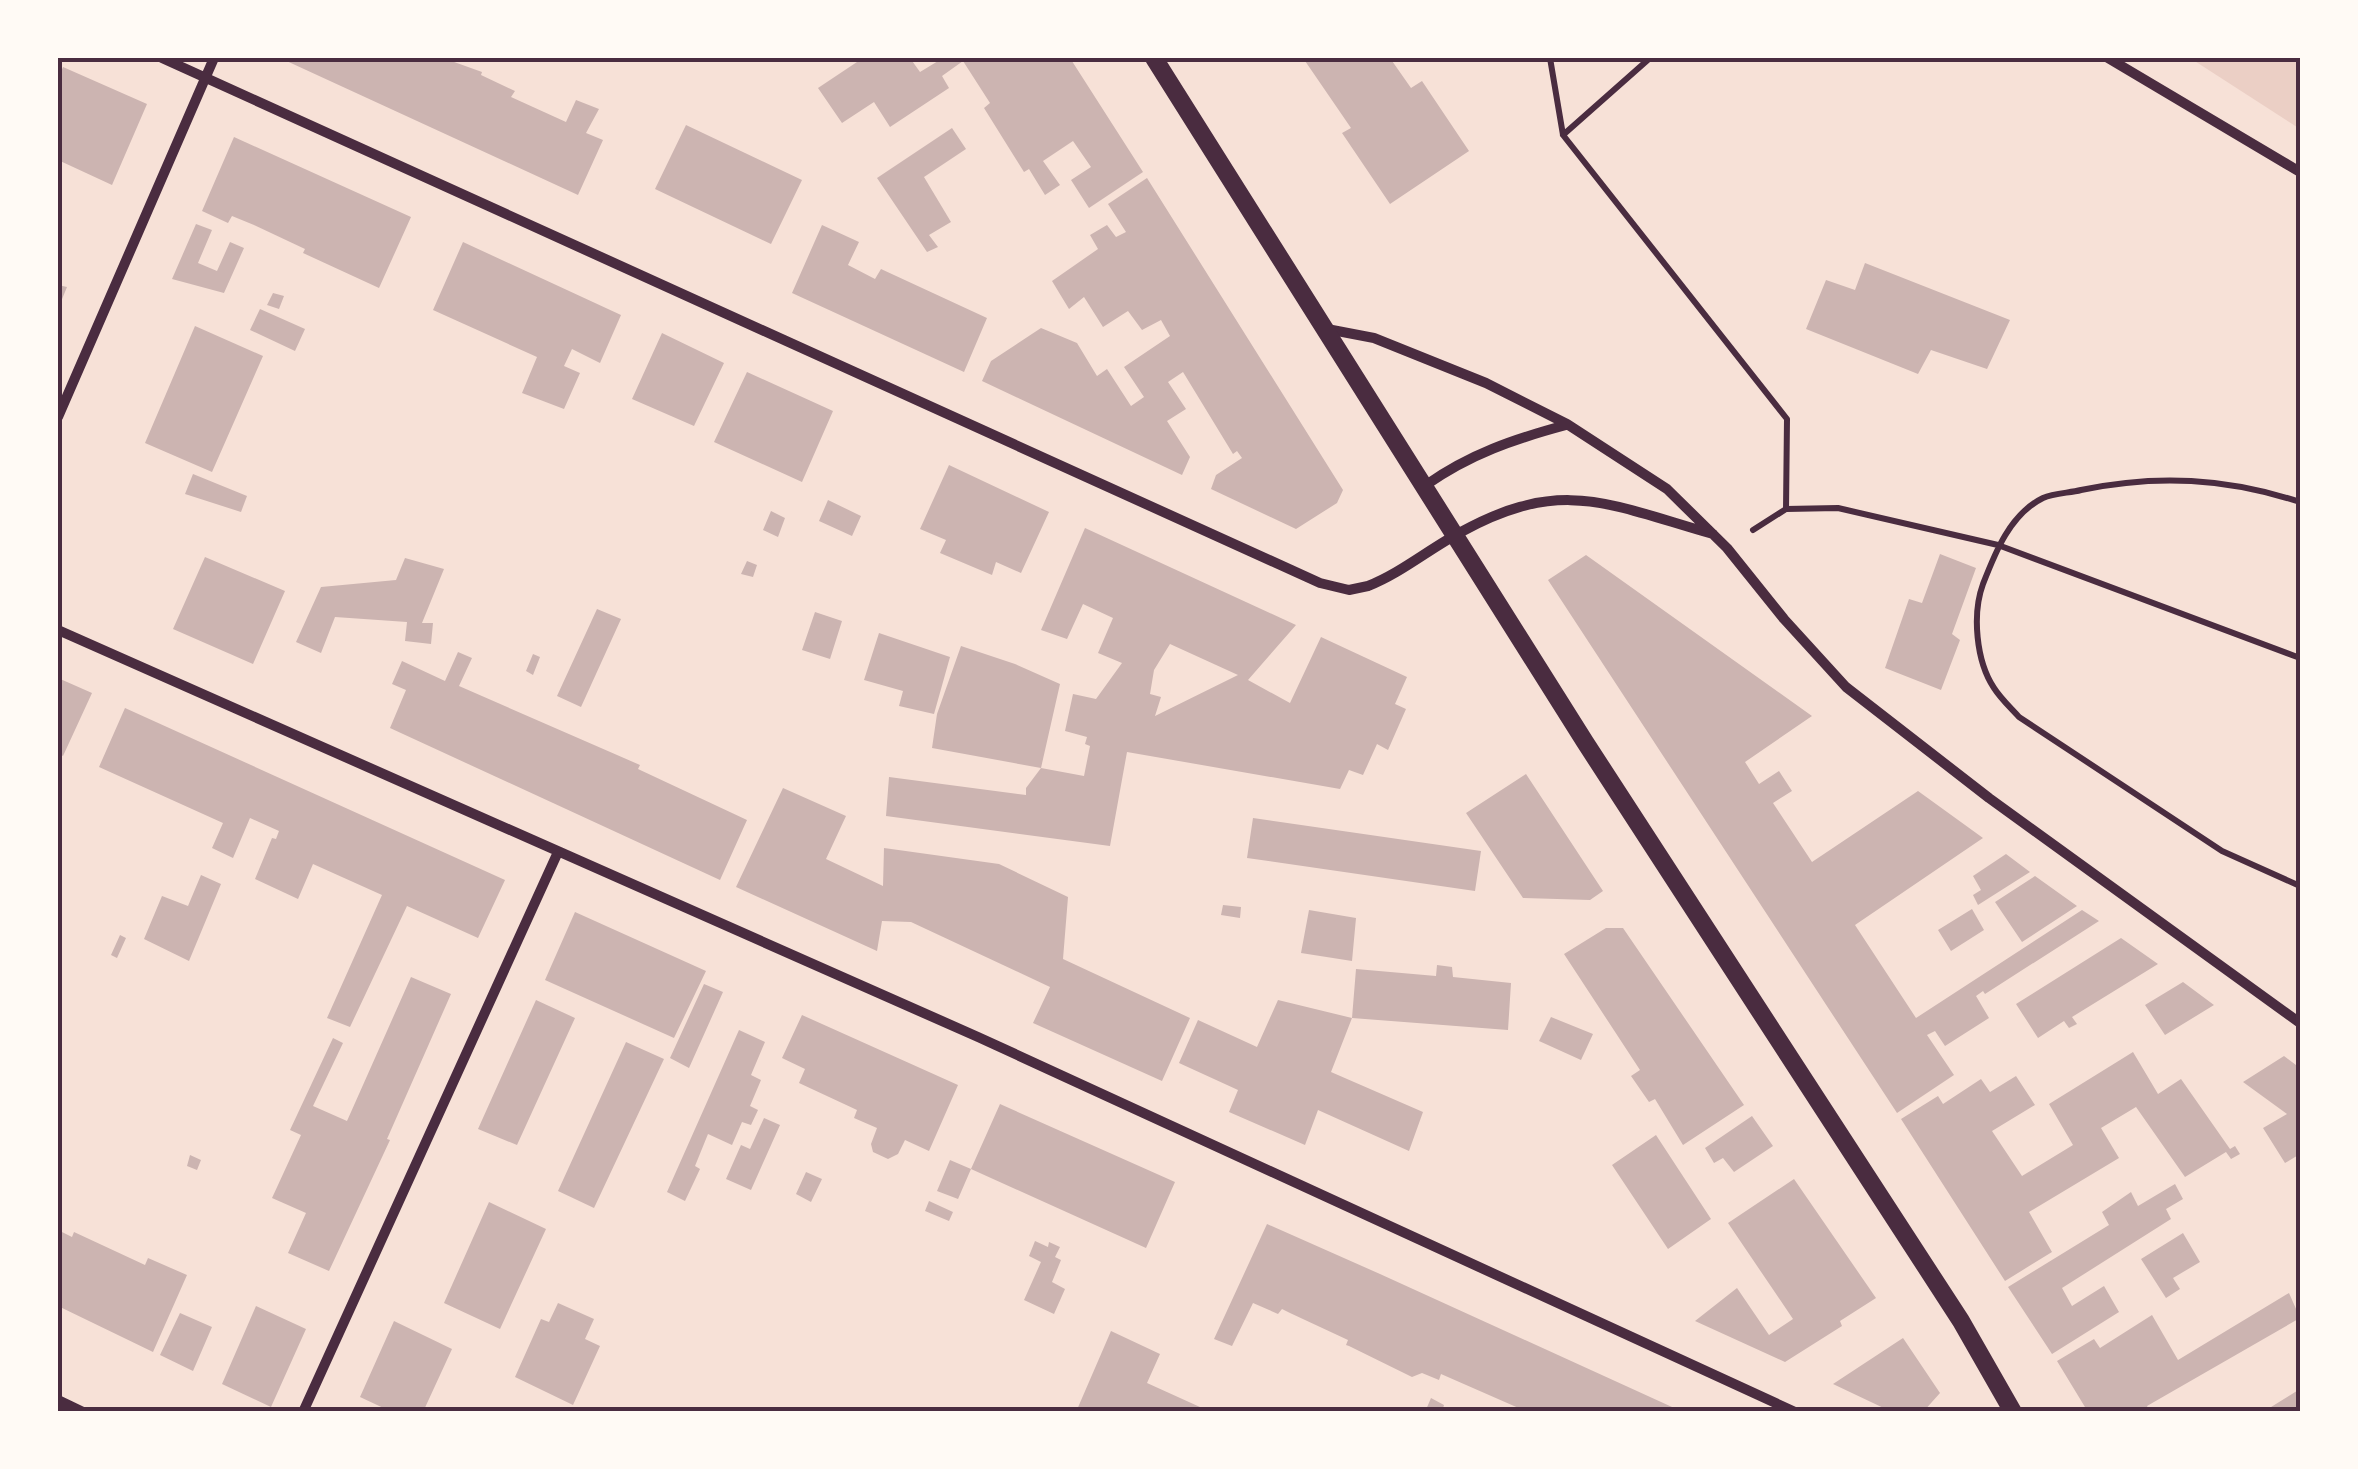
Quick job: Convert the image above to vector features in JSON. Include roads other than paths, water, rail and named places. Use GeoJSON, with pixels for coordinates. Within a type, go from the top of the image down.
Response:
{"type":"FeatureCollection","features":[{"type":"Feature","properties":{"kind":"street"},"geometry":{"type":"LineString","coordinates":[[162,58],[1320,584],[1350,590],[1368,586],[1495,514],[1541,500],[1592,499],[1713,534]]}},
{"type":"Feature","properties":{"kind":"street"},"geometry":{"type":"LineString","coordinates":[[58,417],[214,58]]}},
{"type":"Feature","properties":{"kind":"street"},"geometry":{"type":"LineString","coordinates":[[1154,58],[1586,742],[1961,1321],[2014,1412]]}},
{"type":"Feature","properties":{"kind":"street"},"geometry":{"type":"LineString","coordinates":[[2108,58],[2300,172]]}},
{"type":"Feature","properties":{"kind":"street"},"geometry":{"type":"LineString","coordinates":[[1327,330],[1374,338],[1486,384],[1567,424],[1667,489],[1727,548],[1846,687],[1989,798],[2300,1023]]}},
{"type":"Feature","properties":{"kind":"street"},"geometry":{"type":"LineString","coordinates":[[1426,485],[1458,462],[1506,441],[1567,424]]}},
{"type":"Feature","properties":{"kind":"street"},"geometry":{"type":"LineString","coordinates":[[58,630],[978,1037],[1795,1412]]}},
{"type":"Feature","properties":{"kind":"street"},"geometry":{"type":"LineString","coordinates":[[302,1412],[558,852]]}},
{"type":"Feature","properties":{"kind":"street"},"geometry":{"type":"LineString","coordinates":[[58,1400],[82,1412]]}}]}
